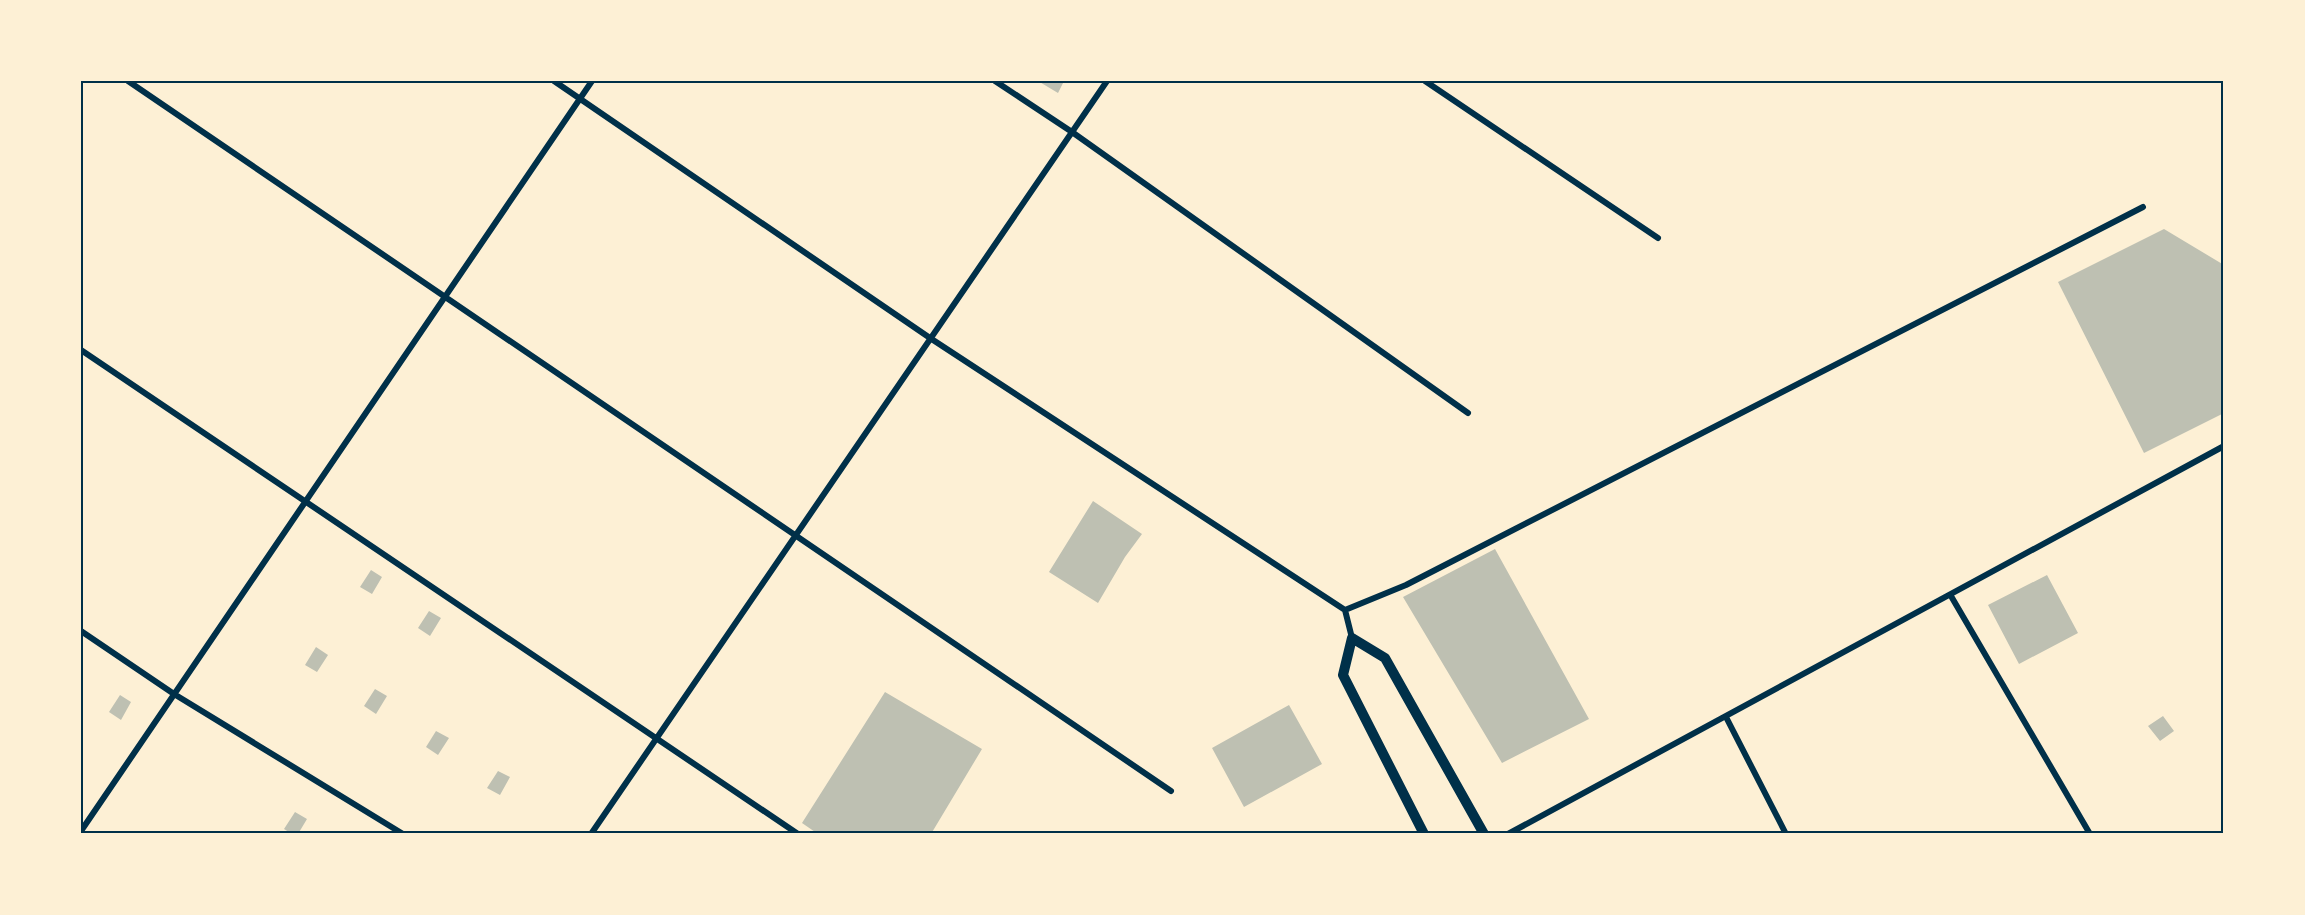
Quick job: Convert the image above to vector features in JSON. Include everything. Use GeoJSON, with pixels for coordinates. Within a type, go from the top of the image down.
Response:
{"type":"FeatureCollection","features":[{"type":"Feature","properties":{"kind":"street"},"geometry":{"type":"LineString","coordinates":[[128,81],[1171,791]]}},
{"type":"Feature","properties":{"kind":"street"},"geometry":{"type":"LineString","coordinates":[[554,81],[930,338],[1345,610],[1353,638],[1343,675],[1424,834]]}},
{"type":"Feature","properties":{"kind":"street"},"geometry":{"type":"LineString","coordinates":[[81,831],[592,81]]}},
{"type":"Feature","properties":{"kind":"street"},"geometry":{"type":"LineString","coordinates":[[995,81],[1072,132],[1468,413]]}},
{"type":"Feature","properties":{"kind":"street"},"geometry":{"type":"LineString","coordinates":[[591,834],[1107,81]]}},
{"type":"Feature","properties":{"kind":"street"},"geometry":{"type":"LineString","coordinates":[[1425,81],[1658,238]]}},
{"type":"Feature","properties":{"kind":"street"},"geometry":{"type":"LineString","coordinates":[[1345,610],[1406,585],[2143,207]]}},
{"type":"Feature","properties":{"kind":"street"},"geometry":{"type":"LineString","coordinates":[[81,351],[798,834]]}},
{"type":"Feature","properties":{"kind":"street"},"geometry":{"type":"LineString","coordinates":[[1508,834],[1951,596],[2224,446]]}},
{"type":"Feature","properties":{"kind":"street"},"geometry":{"type":"LineString","coordinates":[[1951,596],[2090,834]]}},
{"type":"Feature","properties":{"kind":"street"},"geometry":{"type":"LineString","coordinates":[[81,631],[174,694],[404,834]]}},
{"type":"Feature","properties":{"kind":"street"},"geometry":{"type":"LineString","coordinates":[[1353,638],[1385,658],[1484,834]]}},
{"type":"Feature","properties":{"kind":"street"},"geometry":{"type":"LineString","coordinates":[[1726,717],[1786,834]]}},
{"type":"Feature","properties":{"kind":"building"},"geometry":{"type":"Polygon","coordinates":[[[1038,81],[1064,81],[1058,93],[1038,81]]]}},
{"type":"Feature","properties":{"kind":"building"},"geometry":{"type":"Polygon","coordinates":[[[2164,229],[2224,265],[2224,413],[2144,453],[2058,282],[2164,229]]]}},
{"type":"Feature","properties":{"kind":"building"},"geometry":{"type":"Polygon","coordinates":[[[1093,501],[1142,534],[1125,557],[1098,603],[1049,572],[1093,501]]]}},
{"type":"Feature","properties":{"kind":"building"},"geometry":{"type":"Polygon","coordinates":[[[1495,549],[1589,719],[1502,763],[1403,597],[1495,549]]]}},
{"type":"Feature","properties":{"kind":"building"},"geometry":{"type":"Polygon","coordinates":[[[371,570],[382,577],[372,594],[360,587],[371,570]]]}},
{"type":"Feature","properties":{"kind":"building"},"geometry":{"type":"Polygon","coordinates":[[[2047,575],[2078,633],[2019,664],[1988,605],[2047,575]]]}},
{"type":"Feature","properties":{"kind":"building"},"geometry":{"type":"Polygon","coordinates":[[[429,611],[441,618],[430,636],[418,628],[429,611]]]}},
{"type":"Feature","properties":{"kind":"building"},"geometry":{"type":"Polygon","coordinates":[[[316,647],[328,655],[317,672],[305,665],[316,647]]]}},
{"type":"Feature","properties":{"kind":"building"},"geometry":{"type":"Polygon","coordinates":[[[375,689],[387,696],[376,714],[364,706],[375,689]]]}},
{"type":"Feature","properties":{"kind":"building"},"geometry":{"type":"Polygon","coordinates":[[[885,692],[982,749],[931,834],[818,834],[802,823],[885,692]]]}},
{"type":"Feature","properties":{"kind":"building"},"geometry":{"type":"Polygon","coordinates":[[[120,695],[131,702],[121,720],[109,712],[120,695]]]}},
{"type":"Feature","properties":{"kind":"building"},"geometry":{"type":"Polygon","coordinates":[[[1289,705],[1322,764],[1244,807],[1212,748],[1289,705]]]}},
{"type":"Feature","properties":{"kind":"building"},"geometry":{"type":"Polygon","coordinates":[[[2163,716],[2174,731],[2160,741],[2148,726],[2163,716]]]}},
{"type":"Feature","properties":{"kind":"building"},"geometry":{"type":"Polygon","coordinates":[[[436,731],[449,738],[438,755],[426,747],[436,731]]]}},
{"type":"Feature","properties":{"kind":"building"},"geometry":{"type":"Polygon","coordinates":[[[498,771],[510,777],[500,795],[487,788],[498,771]]]}},
{"type":"Feature","properties":{"kind":"building"},"geometry":{"type":"Polygon","coordinates":[[[295,812],[307,819],[298,834],[292,834],[284,829],[295,812]]]}}]}
